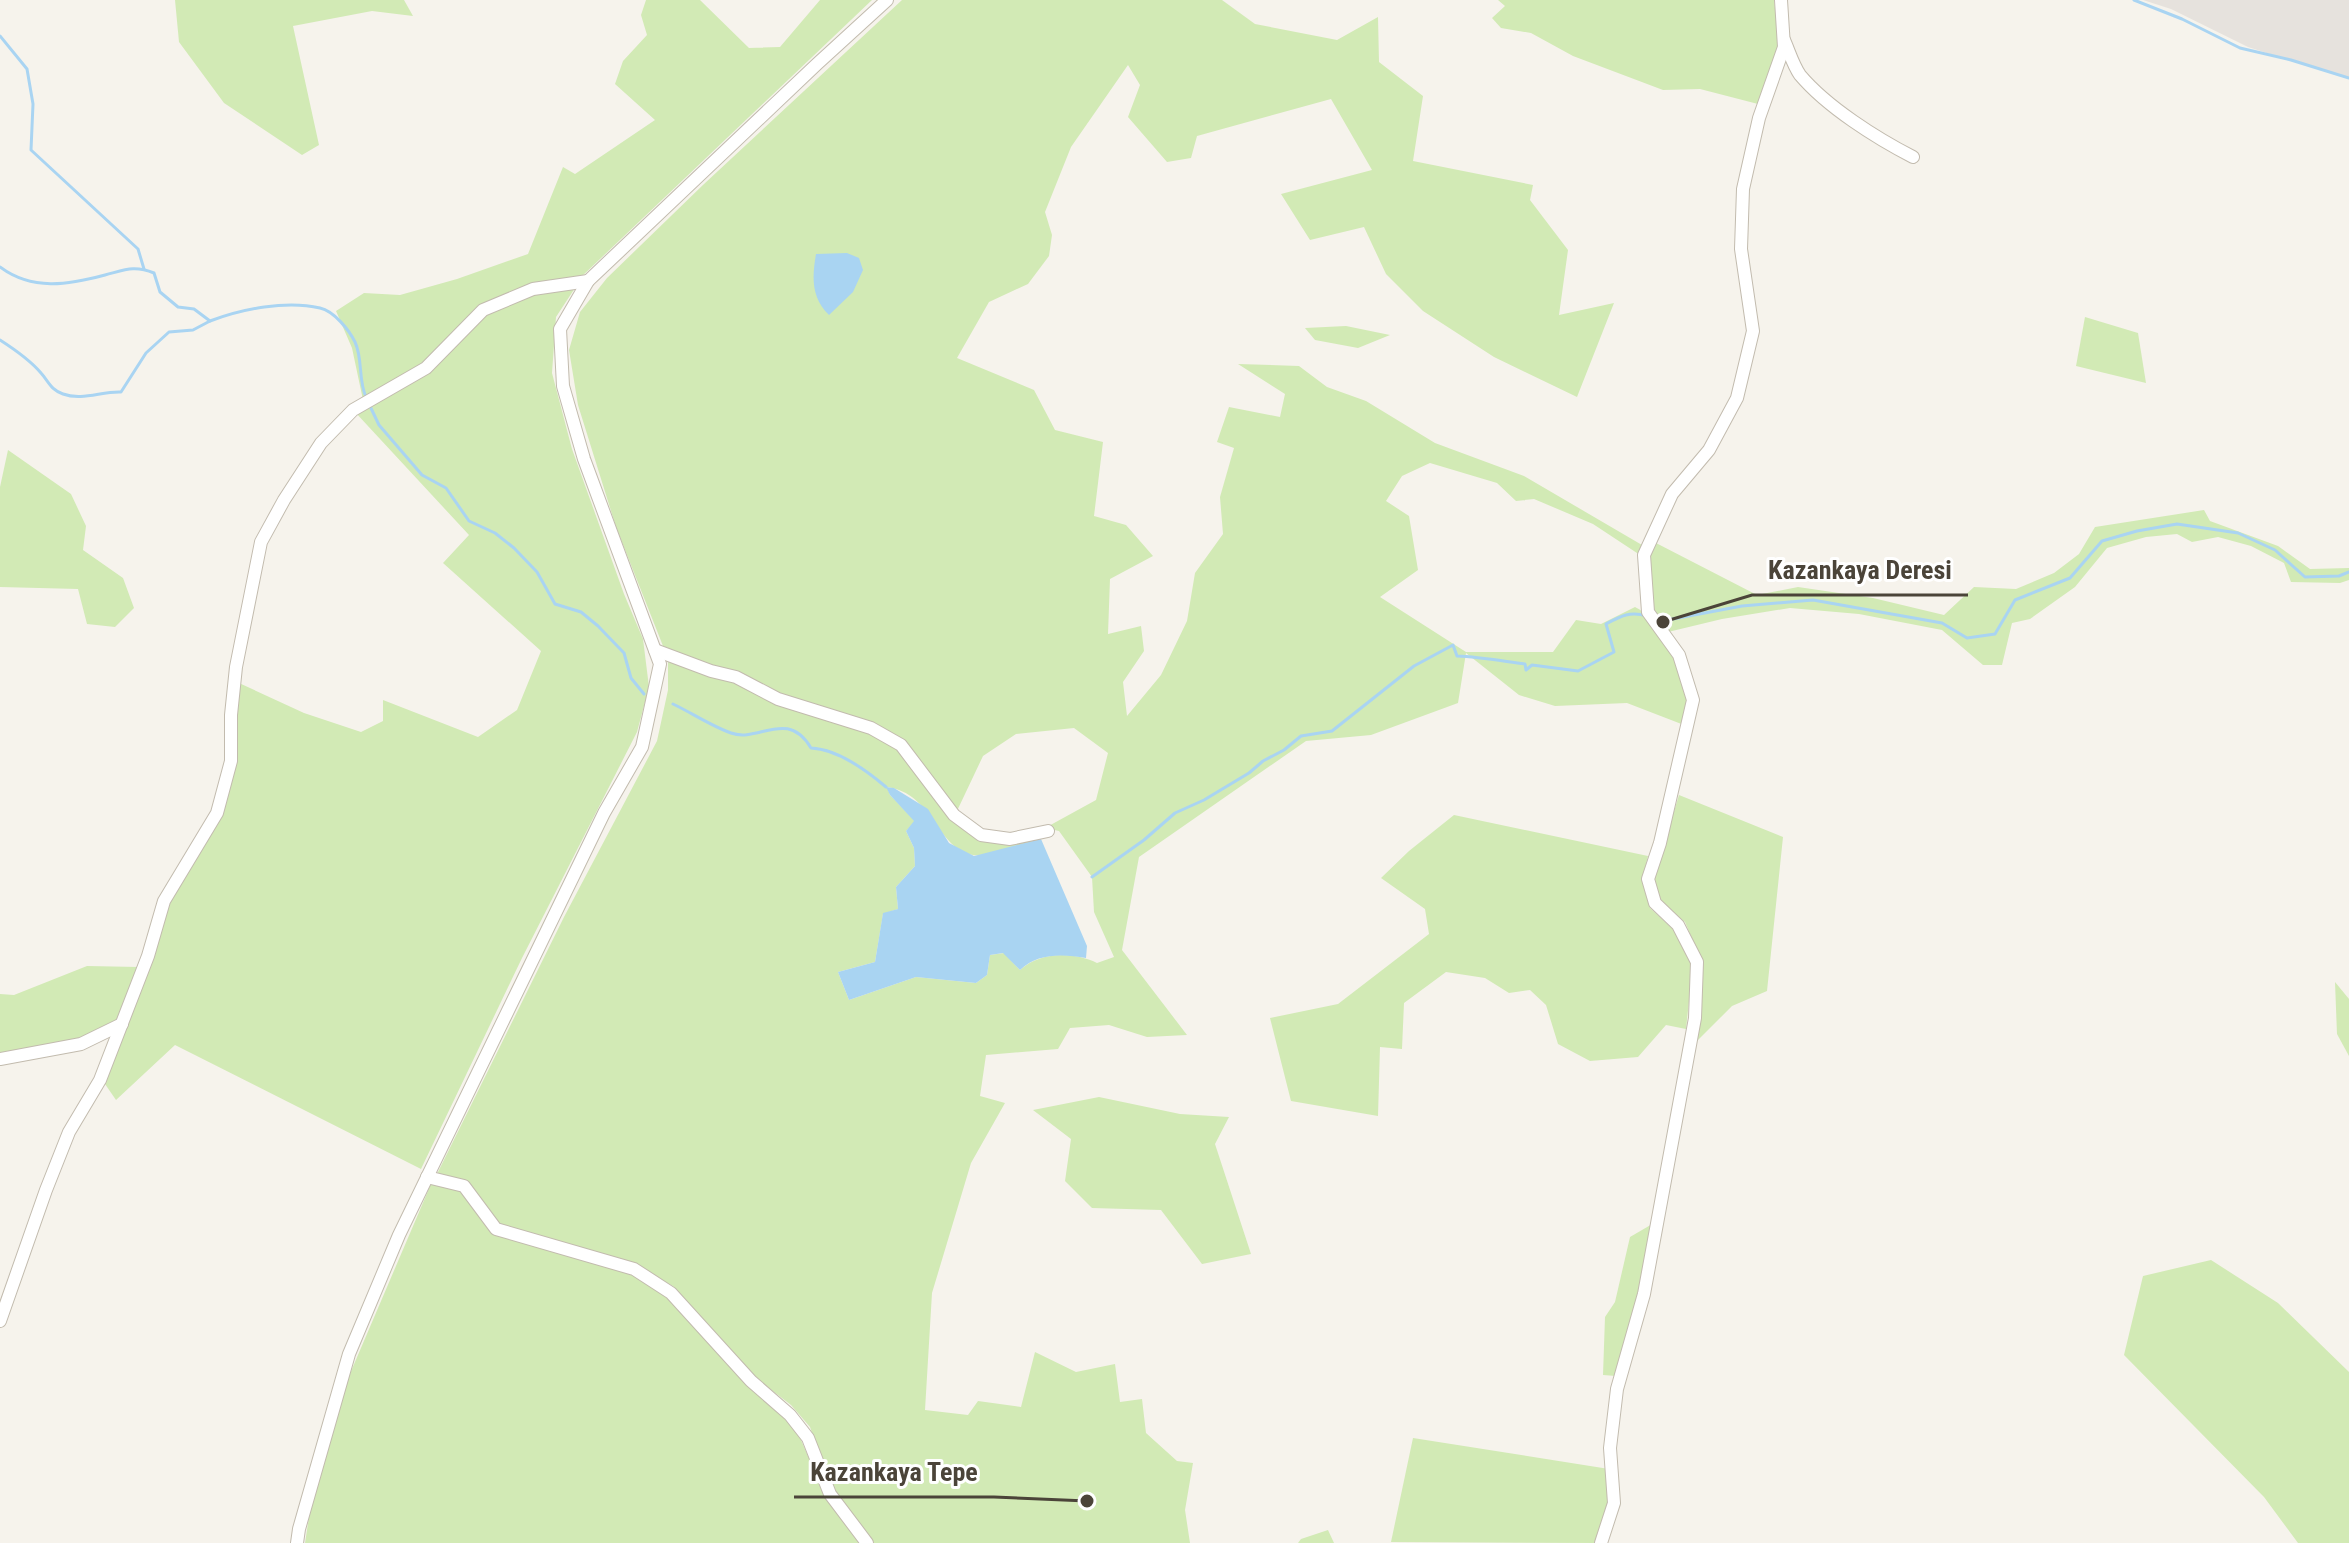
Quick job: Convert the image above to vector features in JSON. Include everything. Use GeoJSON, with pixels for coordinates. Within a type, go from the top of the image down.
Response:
{"type":"FeatureCollection","features":[{"type":"Feature","properties":{"kind":"street"},"geometry":{"type":"LineString","coordinates":[[297,1543],[349,1354],[399,1235],[604,813],[642,747],[660,664],[584,459],[563,386],[560,329],[588,281],[887,0]]}},
{"type":"Feature","properties":{"kind":"street"},"geometry":{"type":"LineString","coordinates":[[1601,1543],[1614,1503],[1610,1448],[1617,1389],[1644,1294],[1695,1018],[1697,962],[1678,925],[1655,903],[1648,879],[1664,829],[1693,700],[1679,655],[1648,612],[1644,555],[1672,494],[1709,450],[1737,398],[1753,331],[1741,249],[1743,189],[1759,118],[1784,47],[1781,0]]}},
{"type":"Feature","properties":{"kind":"street"},"geometry":{"type":"LineString","coordinates":[[1783,37],[1799,73],[1831,103],[1885,143],[1913,157]]}},
{"type":"Feature","properties":{"kind":"street"},"geometry":{"type":"LineString","coordinates":[[0,1321],[63,1146],[100,1080],[122,1024],[148,956],[164,901],[217,813],[231,761],[231,715],[236,667],[261,542],[284,500],[321,443],[353,410],[426,368],[483,310],[533,289],[588,281]]}},
{"type":"Feature","properties":{"kind":"street"},"geometry":{"type":"LineString","coordinates":[[655,650],[736,677],[778,699],[871,728],[901,745],[954,815],[981,835],[1010,839],[1048,831]]}},
{"type":"Feature","properties":{"kind":"street"},"geometry":{"type":"LineString","coordinates":[[0,1059],[81,1044],[122,1024]]}},
{"type":"Feature","properties":{"kind":"street"},"geometry":{"type":"LineString","coordinates":[[427,1177],[464,1186],[496,1229],[634,1269],[671,1293],[751,1381],[790,1415],[808,1438],[830,1494],[867,1543]]}},
{"type":"Feature","properties":{"kind":"shaded area"},"geometry":{"type":"Polygon","coordinates":[[[2143,0],[2349,0],[2349,79],[2248,47],[2171,9],[2143,0]]]}},
{"type":"Feature","properties":{"kind":"green space"},"geometry":{"type":"Polygon","coordinates":[[[175,0],[404,0],[413,16],[372,11],[293,26],[319,145],[302,155],[224,103],[179,42],[175,0]]]}},
{"type":"Feature","properties":{"kind":"green space"},"geometry":{"type":"Polygon","coordinates":[[[646,0],[700,0],[749,48],[780,47],[820,0],[872,0],[579,279],[481,305],[423,365],[363,400],[352,348],[336,311],[364,293],[400,295],[528,254],[563,167],[575,174],[655,120],[615,84],[623,61],[647,35],[641,15],[646,0]]]}},
{"type":"Feature","properties":{"kind":"green space"},"geometry":{"type":"Polygon","coordinates":[[[902,0],[1222,0],[1255,24],[1337,40],[1378,17],[1379,62],[1423,96],[1413,161],[1533,185],[1530,200],[1568,250],[1559,315],[1614,303],[1577,397],[1494,357],[1423,311],[1386,274],[1364,227],[1310,240],[1281,194],[1372,170],[1331,99],[1197,136],[1191,158],[1167,162],[1128,117],[1140,85],[1128,65],[1071,147],[1045,212],[1052,235],[1049,256],[1028,284],[989,302],[957,358],[1034,390],[1055,430],[1103,442],[1094,516],[1126,525],[1153,556],[1110,579],[1108,634],[1141,626],[1144,651],[1123,682],[1127,716],[1161,675],[1187,621],[1195,573],[1223,534],[1220,497],[1234,448],[1217,442],[1229,407],[1280,417],[1285,394],[1238,364],[1299,366],[1327,387],[1366,401],[1435,443],[1524,476],[1642,545],[1640,555],[1593,524],[1534,499],[1516,501],[1497,483],[1430,463],[1402,476],[1386,501],[1409,516],[1418,570],[1380,597],[1466,652],[1553,652],[1576,620],[1601,624],[1635,607],[1662,634],[1687,689],[1689,700],[1684,725],[1627,703],[1555,706],[1519,695],[1466,653],[1458,703],[1371,735],[1306,741],[1139,857],[1122,950],[1187,1035],[1147,1037],[1109,1025],[1070,1028],[1058,1049],[986,1055],[980,1096],[1005,1103],[971,1163],[932,1293],[925,1410],[968,1415],[978,1401],[1021,1407],[1035,1352],[1076,1372],[1115,1364],[1120,1402],[1142,1399],[1146,1433],[1177,1461],[1193,1463],[1185,1510],[1190,1543],[871,1543],[832,1488],[810,1427],[791,1405],[753,1376],[673,1286],[625,1261],[499,1226],[467,1181],[437,1174],[564,917],[657,741],[668,690],[668,662],[733,681],[784,706],[870,731],[900,747],[952,819],[980,838],[1010,842],[1040,834],[1041,839],[973,855],[951,843],[915,799],[887,787],[890,795],[915,821],[906,831],[914,848],[915,866],[896,887],[898,909],[883,914],[875,962],[838,972],[849,1000],[916,977],[976,983],[987,975],[990,955],[1004,953],[1020,970],[1037,960],[1057,955],[1077,956],[1097,963],[1114,957],[1094,912],[1092,877],[1059,831],[1045,828],[1096,800],[1108,753],[1074,728],[1016,734],[983,756],[956,813],[904,742],[872,724],[821,711],[778,695],[737,671],[712,666],[663,646],[616,527],[578,405],[569,350],[580,312],[607,278],[902,0]]]}},
{"type":"Feature","properties":{"kind":"green space"},"geometry":{"type":"Polygon","coordinates":[[[1498,0],[1774,0],[1779,41],[1758,104],[1700,89],[1663,90],[1573,56],[1531,33],[1501,28],[1492,18],[1505,6],[1498,0]]]}},
{"type":"Feature","properties":{"kind":"green space"},"geometry":{"type":"Polygon","coordinates":[[[575,288],[556,317],[552,373],[572,449],[643,639],[649,687],[637,732],[522,958],[421,1169],[175,1045],[116,1100],[105,1084],[170,898],[221,813],[239,683],[304,713],[361,732],[383,721],[383,700],[478,737],[517,710],[541,651],[443,563],[469,535],[355,412],[432,371],[484,313],[535,293],[575,288]]]}},
{"type":"Feature","properties":{"kind":"green space"},"geometry":{"type":"Polygon","coordinates":[[[2085,317],[2138,333],[2146,383],[2076,366],[2085,317]]]}},
{"type":"Feature","properties":{"kind":"green space"},"geometry":{"type":"Polygon","coordinates":[[[1346,326],[1390,335],[1358,348],[1315,340],[1305,328],[1346,326]]]}},
{"type":"Feature","properties":{"kind":"green space"},"geometry":{"type":"Polygon","coordinates":[[[8,450],[71,494],[86,526],[83,550],[123,578],[134,608],[115,627],[87,624],[78,589],[0,587],[0,487],[8,450]]]}},
{"type":"Feature","properties":{"kind":"green space"},"geometry":{"type":"Polygon","coordinates":[[[2204,510],[2210,521],[2278,546],[2310,569],[2349,568],[2349,580],[2340,583],[2291,582],[2284,563],[2251,546],[2218,537],[2192,542],[2177,534],[2146,537],[2107,548],[2075,587],[2030,619],[2012,623],[2002,665],[1983,665],[1942,630],[1859,614],[1790,608],[1668,632],[1653,610],[1649,558],[1656,543],[1757,595],[1798,587],[1873,598],[1944,615],[1974,587],[2016,589],[2054,573],[2079,554],[2095,527],[2204,510]]]}},
{"type":"Feature","properties":{"kind":"green space"},"geometry":{"type":"Polygon","coordinates":[[[1679,795],[1783,837],[1767,991],[1732,1006],[1695,1043],[1702,962],[1685,922],[1660,901],[1653,880],[1679,795]]]}},
{"type":"Feature","properties":{"kind":"green space"},"geometry":{"type":"Polygon","coordinates":[[[1454,815],[1648,856],[1642,881],[1650,908],[1674,930],[1693,964],[1686,1029],[1666,1025],[1638,1057],[1590,1061],[1558,1044],[1546,1005],[1530,990],[1509,993],[1485,978],[1446,972],[1404,1003],[1402,1049],[1380,1047],[1378,1116],[1291,1101],[1270,1018],[1338,1004],[1429,934],[1425,909],[1381,878],[1454,815]]]}},
{"type":"Feature","properties":{"kind":"green space"},"geometry":{"type":"Polygon","coordinates":[[[87,966],[139,967],[118,1021],[81,1039],[0,1055],[0,994],[14,995],[87,966]]]}},
{"type":"Feature","properties":{"kind":"green space"},"geometry":{"type":"Polygon","coordinates":[[[2335,982],[2349,999],[2349,1056],[2337,1034],[2335,982]]]}},
{"type":"Feature","properties":{"kind":"green space"},"geometry":{"type":"Polygon","coordinates":[[[1099,1097],[1180,1114],[1229,1117],[1215,1144],[1251,1254],[1202,1264],[1161,1210],[1092,1208],[1065,1181],[1071,1139],[1033,1110],[1099,1097]]]}},
{"type":"Feature","properties":{"kind":"green space"},"geometry":{"type":"Polygon","coordinates":[[[431,1184],[462,1190],[495,1235],[631,1273],[673,1300],[786,1416],[801,1440],[824,1493],[860,1543],[305,1543],[309,1517],[346,1383],[431,1184]]]}},
{"type":"Feature","properties":{"kind":"green space"},"geometry":{"type":"Polygon","coordinates":[[[1654,1223],[1639,1297],[1616,1376],[1603,1375],[1605,1317],[1615,1302],[1630,1237],[1654,1223]]]}},
{"type":"Feature","properties":{"kind":"green space"},"geometry":{"type":"Polygon","coordinates":[[[2211,1260],[2278,1303],[2349,1372],[2349,1543],[2298,1543],[2264,1497],[2124,1355],[2143,1276],[2211,1260]]]}},
{"type":"Feature","properties":{"kind":"green space"},"geometry":{"type":"Polygon","coordinates":[[[1413,1438],[1609,1469],[1610,1504],[1598,1543],[1391,1542],[1413,1438]]]}},
{"type":"Feature","properties":{"kind":"green space"},"geometry":{"type":"Polygon","coordinates":[[[1328,1530],[1334,1543],[1298,1543],[1301,1539],[1328,1530]]]}},
{"type":"Feature","properties":{"kind":"water"},"geometry":{"type":"Polygon","coordinates":[[[847,253],[859,258],[863,270],[853,292],[829,315],[819,302],[814,287],[816,254],[847,253]]]}},
{"type":"Feature","properties":{"kind":"water"},"geometry":{"type":"Polygon","coordinates":[[[886,787],[894,788],[928,809],[949,843],[974,856],[1041,839],[1087,946],[1086,958],[1051,956],[1035,960],[1020,970],[1003,953],[990,955],[987,975],[976,983],[916,977],[849,1000],[838,972],[875,962],[883,913],[898,909],[896,887],[915,866],[914,848],[906,831],[914,821],[886,787]]]}},
{"type":"Feature","properties":{"kind":"waterway"},"geometry":{"type":"LineString","coordinates":[[2134,0],[2182,19],[2240,48],[2349,78]]}},
{"type":"Feature","properties":{"kind":"waterway"},"geometry":{"type":"LineString","coordinates":[[0,36],[27,69],[33,104],[31,150],[138,249],[144,269]]}},
{"type":"Feature","properties":{"kind":"waterway"},"geometry":{"type":"LineString","coordinates":[[0,267],[25,280],[51,284],[141,269],[154,273],[160,292],[178,307],[194,309],[210,321],[279,305],[320,308],[331,313],[355,342],[366,397]]}},
{"type":"Feature","properties":{"kind":"waterway"},"geometry":{"type":"LineString","coordinates":[[0,340],[32,364],[56,390],[70,396],[85,396],[121,392],[146,353],[169,332],[193,330],[210,321]]}},
{"type":"Feature","properties":{"kind":"waterway"},"geometry":{"type":"LineString","coordinates":[[369,404],[379,425],[422,475],[446,488],[469,521],[495,533],[514,548],[537,572],[555,604],[581,612],[624,653],[631,678],[644,694]]}},
{"type":"Feature","properties":{"kind":"waterway"},"geometry":{"type":"LineString","coordinates":[[1662,621],[1742,606],[1813,600],[1942,623],[1967,638],[1995,634],[2015,600],[2070,578],[2102,541],[2177,524],[2238,533],[2275,550],[2305,577],[2339,576],[2349,572]]}},
{"type":"Feature","properties":{"kind":"waterway"},"geometry":{"type":"LineString","coordinates":[[1092,877],[1144,840],[1175,813],[1249,773],[1301,736],[1332,731],[1414,666],[1453,645],[1457,656],[1525,664],[1526,670],[1532,665],[1578,671],[1614,652],[1606,624],[1626,615],[1647,616]]}},
{"type":"Feature","properties":{"kind":"waterway"},"geometry":{"type":"LineString","coordinates":[[673,704],[731,733],[741,735],[772,729],[792,730],[802,736],[811,748],[841,756],[886,787]]}},
{"type":"Feature","properties":{"kind":"place","name":"Kazankaya Deresi"},"geometry":{"type":"Point","coordinates":[1663,622]}},
{"type":"Feature","properties":{"kind":"place","name":"Kazankaya Tepe"},"geometry":{"type":"Point","coordinates":[1087,1501]}}]}
